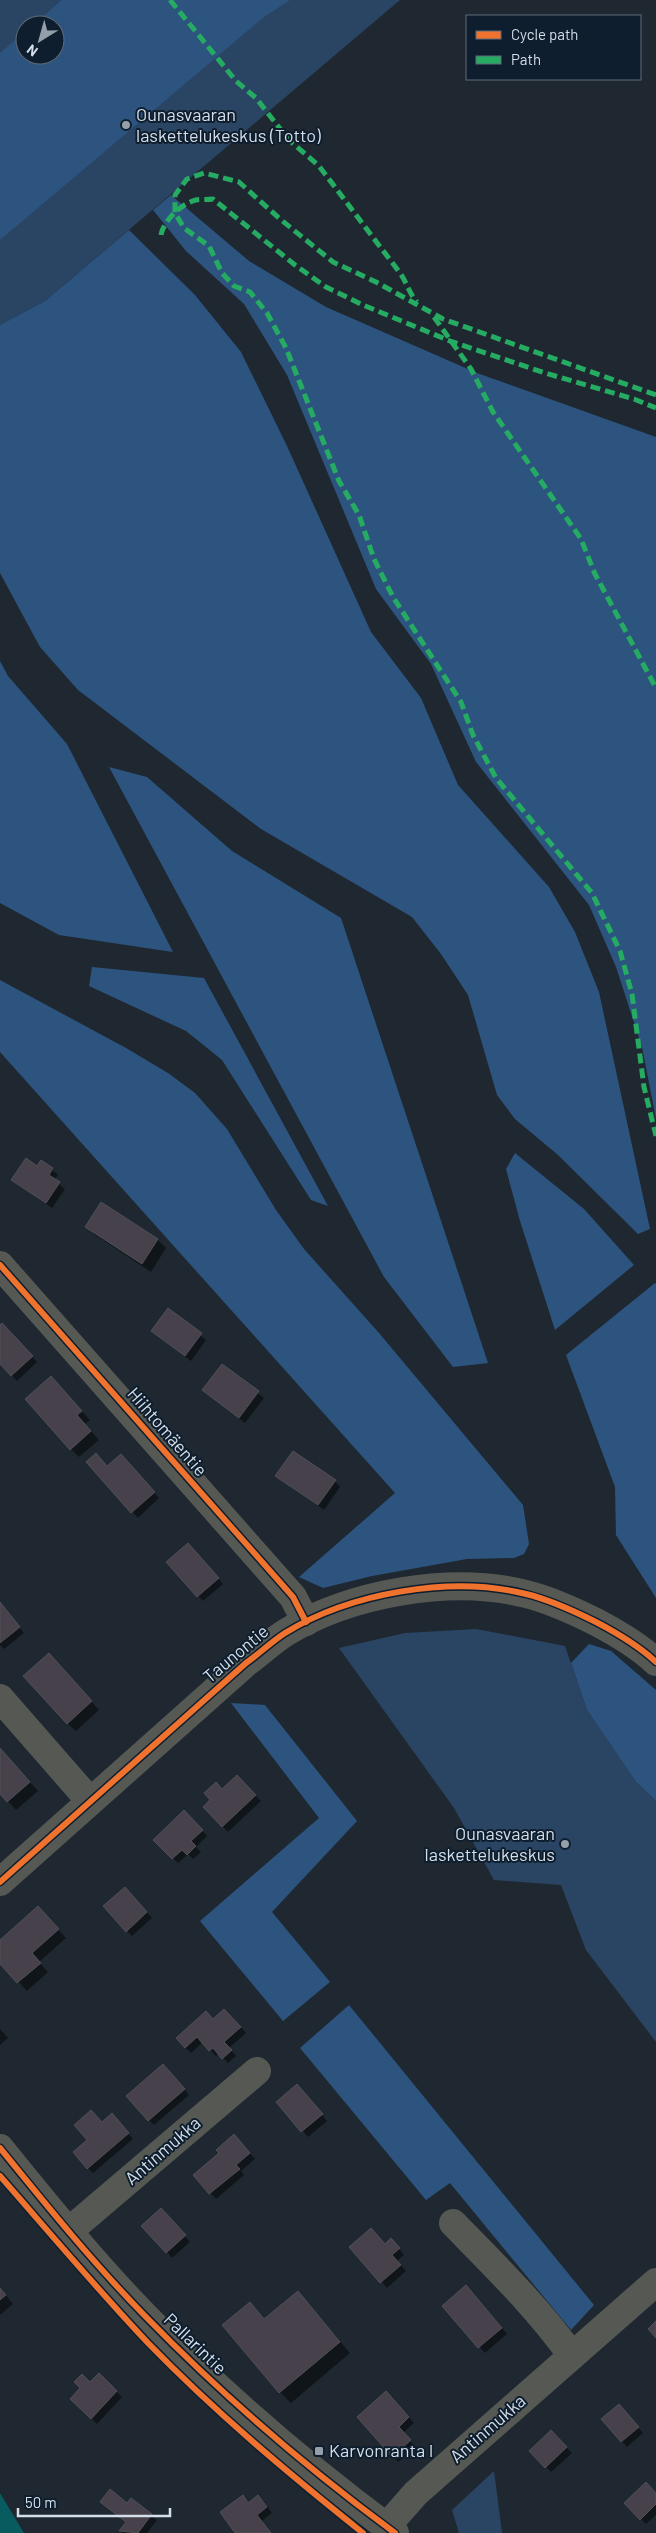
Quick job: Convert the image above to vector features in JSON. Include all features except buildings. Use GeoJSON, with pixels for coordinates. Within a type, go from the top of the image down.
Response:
{"type":"FeatureCollection","features":[{"type":"Feature","properties":{"kind":"street","name":"Hiihtomäentie"},"geometry":{"type":"LineString","coordinates":[[0,1265],[293,1598],[306,1622]]}},
{"type":"Feature","properties":{"kind":"street","name":"Taunontie"},"geometry":{"type":"LineString","coordinates":[[0,1882],[246,1664],[284,1634],[306,1622],[351,1604],[396,1592],[440,1587],[490,1587],[526,1594],[569,1608],[612,1631],[656,1662]]}},
{"type":"Feature","properties":{"kind":"street"},"geometry":{"type":"LineString","coordinates":[[0,1698],[90,1801]]}},
{"type":"Feature","properties":{"kind":"street","name":"Antinmukka"},"geometry":{"type":"LineString","coordinates":[[69,2231],[257,2071]]}},
{"type":"Feature","properties":{"kind":"street","name":"Pallarintie"},"geometry":{"type":"LineString","coordinates":[[0,2148],[69,2231],[144,2316],[206,2377],[306,2463],[391,2530]]}},
{"type":"Feature","properties":{"kind":"street"},"geometry":{"type":"LineString","coordinates":[[453,2223],[494,2264],[562,2341],[572,2356]]}},
{"type":"Feature","properties":{"kind":"street","name":"Antinmukka"},"geometry":{"type":"LineString","coordinates":[[391,2530],[416,2493],[656,2282]]}},
{"type":"Feature","properties":{"kind":"shaded area","name":"Ounasvaaran laskettelukeskus (Totto)"},"geometry":{"type":"Polygon","coordinates":[[[0,0],[400,0],[45,301],[0,325],[0,0]]]}},
{"type":"Feature","properties":{"kind":"shaded area"},"geometry":{"type":"Polygon","coordinates":[[[62,0],[290,0],[264,17],[0,240],[0,53],[15,40],[15,65],[65,65],[65,15],[45,15],[62,0]]]}},
{"type":"Feature","properties":{"kind":"shaded area"},"geometry":{"type":"Polygon","coordinates":[[[171,195],[249,261],[326,307],[477,373],[656,437],[656,1119],[642,1047],[616,967],[589,905],[476,762],[431,664],[376,589],[287,375],[244,304],[186,251],[153,210],[171,195]]]}},
{"type":"Feature","properties":{"kind":"shaded area"},"geometry":{"type":"Polygon","coordinates":[[[129,230],[195,295],[241,352],[287,446],[371,632],[421,698],[458,785],[549,887],[575,932],[599,992],[650,1229],[638,1234],[558,1155],[515,1119],[497,1095],[468,995],[441,954],[412,917],[261,829],[78,690],[40,647],[0,573],[0,325],[45,301],[129,230]]]}},
{"type":"Feature","properties":{"kind":"shaded area"},"geometry":{"type":"Polygon","coordinates":[[[0,661],[8,676],[67,744],[173,952],[59,935],[0,903],[0,661]]]}},
{"type":"Feature","properties":{"kind":"shaded area"},"geometry":{"type":"Polygon","coordinates":[[[109,767],[147,777],[232,851],[341,918],[488,1363],[453,1367],[384,1277],[109,767]]]}},
{"type":"Feature","properties":{"kind":"shaded area"},"geometry":{"type":"Polygon","coordinates":[[[92,967],[204,978],[328,1206],[311,1200],[222,1060],[186,1031],[89,986],[92,967]]]}},
{"type":"Feature","properties":{"kind":"shaded area"},"geometry":{"type":"Polygon","coordinates":[[[0,980],[126,1048],[168,1073],[195,1093],[227,1129],[276,1210],[304,1249],[379,1333],[523,1505],[529,1544],[524,1554],[514,1558],[467,1559],[372,1576],[323,1588],[299,1577],[395,1493],[0,1052],[0,980]]]}},
{"type":"Feature","properties":{"kind":"shaded area"},"geometry":{"type":"Polygon","coordinates":[[[515,1153],[584,1209],[634,1265],[555,1330],[520,1221],[506,1169],[515,1153]]]}},
{"type":"Feature","properties":{"kind":"shaded area"},"geometry":{"type":"Polygon","coordinates":[[[655,1283],[656,1598],[616,1535],[615,1487],[566,1355],[655,1283]]]}},
{"type":"Feature","properties":{"kind":"shaded area","name":"Ounasvaaran laskettelukeskus"},"geometry":{"type":"Polygon","coordinates":[[[476,1629],[565,1646],[587,1710],[636,1782],[656,1801],[656,2042],[586,1950],[561,1885],[494,1880],[454,1808],[339,1648],[405,1633],[476,1629]]]}},
{"type":"Feature","properties":{"kind":"shaded area"},"geometry":{"type":"Polygon","coordinates":[[[589,1644],[611,1651],[656,1690],[656,1801],[636,1782],[587,1710],[571,1663],[589,1644]]]}},
{"type":"Feature","properties":{"kind":"shaded area"},"geometry":{"type":"Polygon","coordinates":[[[231,1703],[265,1705],[357,1821],[272,1912],[330,1982],[283,2021],[200,1921],[319,1818],[231,1703]]]}},
{"type":"Feature","properties":{"kind":"shaded area"},"geometry":{"type":"Polygon","coordinates":[[[349,2005],[594,2305],[571,2330],[450,2183],[426,2200],[300,2048],[349,2005]]]}},
{"type":"Feature","properties":{"kind":"shaded area"},"geometry":{"type":"Polygon","coordinates":[[[494,2471],[502,2533],[459,2533],[452,2510],[494,2471]]]}},
{"type":"Feature","properties":{"kind":"shaded area"},"geometry":{"type":"Polygon","coordinates":[[[0,2493],[24,2533],[0,2533],[0,2493]]]}},
{"type":"Feature","properties":{"kind":"marked path"},"geometry":{"type":"LineString","coordinates":[[170,0],[236,81],[256,98],[288,139],[319,166],[400,273],[417,302]]}},
{"type":"Feature","properties":{"kind":"marked path"},"geometry":{"type":"LineString","coordinates":[[656,395],[443,319],[376,282],[333,262],[280,219],[239,182],[204,173],[187,179],[175,195],[175,213],[184,228],[209,246],[222,273],[234,286],[250,292],[267,313],[286,348],[339,481],[359,515],[374,559],[393,597],[461,702],[473,735],[496,778],[592,893],[620,951],[632,994],[644,1087],[656,1136]]}},
{"type":"Feature","properties":{"kind":"marked path"},"geometry":{"type":"LineString","coordinates":[[161,235],[165,224],[179,209],[196,200],[213,199],[295,265],[326,287],[363,305],[450,341],[545,373],[634,399],[656,408]]}},
{"type":"Feature","properties":{"kind":"marked path"},"geometry":{"type":"LineString","coordinates":[[434,317],[471,369],[493,412],[581,539],[595,574],[656,688]]}},
{"type":"Feature","properties":{"kind":"cycle path"},"geometry":{"type":"LineString","coordinates":[[0,1265],[293,1597],[306,1622]]}},
{"type":"Feature","properties":{"kind":"cycle path"},"geometry":{"type":"LineString","coordinates":[[0,1882],[246,1663],[285,1633],[311,1619],[340,1607],[402,1591],[434,1587],[466,1586],[526,1594],[571,1610],[596,1622],[620,1635],[656,1662]]}},
{"type":"Feature","properties":{"kind":"cycle path"},"geometry":{"type":"LineString","coordinates":[[0,2148],[89,2256],[175,2346],[266,2430],[395,2533]]}},
{"type":"Feature","properties":{"kind":"cycle path"},"geometry":{"type":"LineString","coordinates":[[0,2176],[110,2302],[173,2369],[252,2441],[363,2533]]}},
{"type":"Feature","properties":{"kind":"place","name":"Ounasvaaran laskettelukeskus (Totto)"},"geometry":{"type":"Point","coordinates":[126,125]}},
{"type":"Feature","properties":{"kind":"place","name":"Ounasvaaran laskettelukeskus"},"geometry":{"type":"Point","coordinates":[565,1844]}},
{"type":"Feature","properties":{"kind":"place","name":"Karvonranta I"},"geometry":{"type":"Point","coordinates":[319,2451]}}]}
